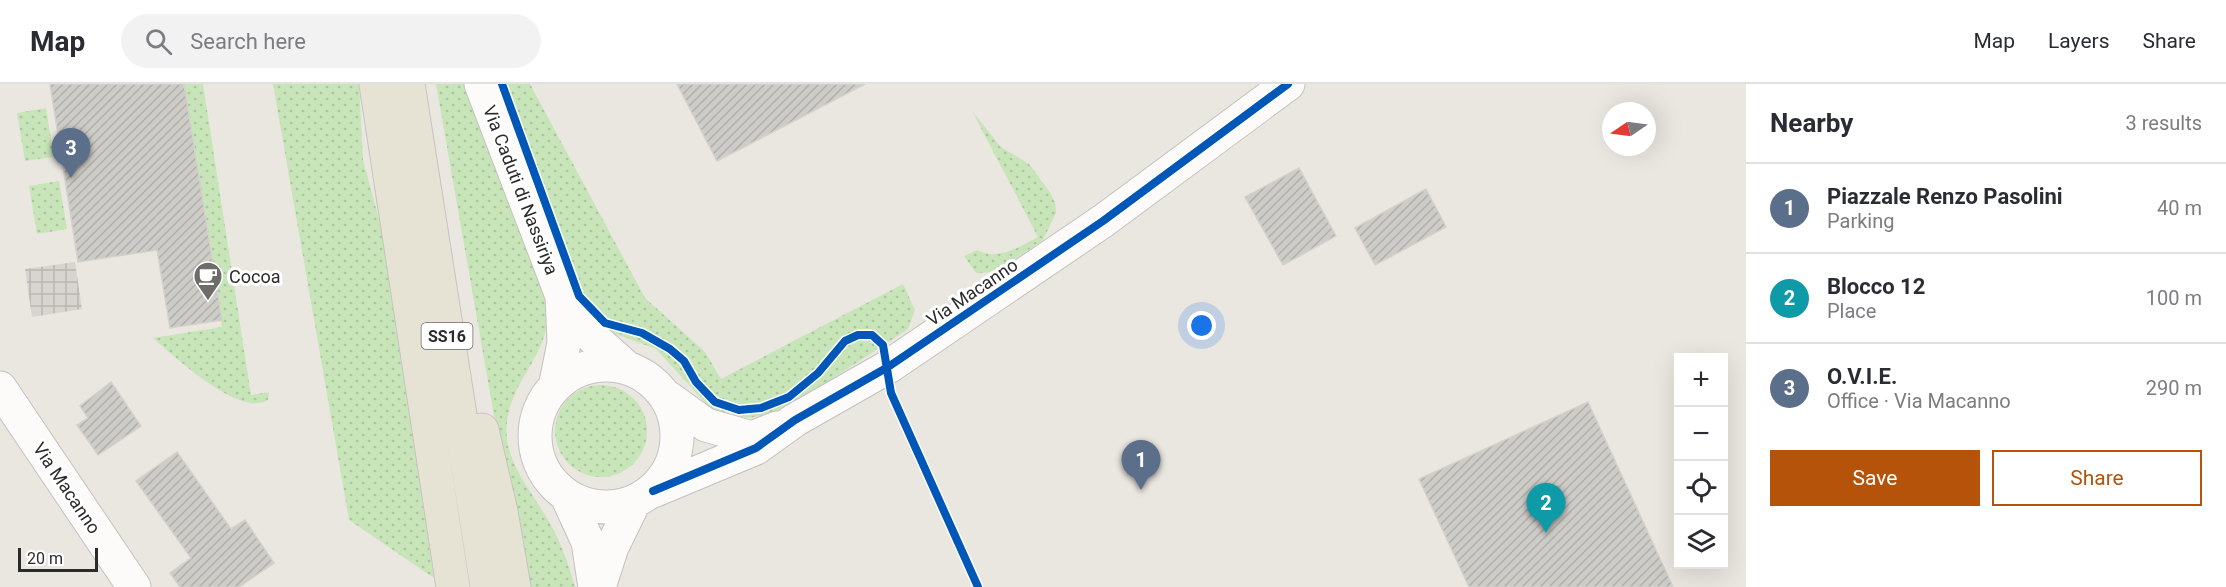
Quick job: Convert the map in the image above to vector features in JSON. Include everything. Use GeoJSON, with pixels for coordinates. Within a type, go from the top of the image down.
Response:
{"type":"FeatureCollection","features":[{"type":"Feature","properties":{"kind":"main road","name":"SS16"},"geometry":{"type":"LineString","coordinates":[[376,84],[453,587]]}},
{"type":"Feature","properties":{"kind":"main road","name":"SS16"},"geometry":{"type":"LineString","coordinates":[[408,84],[487,587]]}},
{"type":"Feature","properties":{"kind":"main road"},"geometry":{"type":"LineString","coordinates":[[422,172],[501,512],[514,587]]}},
{"type":"Feature","properties":{"kind":"street","name":"Via Caduti di Nassiriya"},"geometry":{"type":"LineString","coordinates":[[481,84],[562,296],[590,335],[625,366]]}},
{"type":"Feature","properties":{"kind":"street","name":"Via Macanno"},"geometry":{"type":"LineString","coordinates":[[795,420],[752,438],[706,425],[667,397],[650,378],[625,366],[600,363],[576,370],[556,383],[545,398],[536,423],[536,451],[548,477],[567,496],[586,505],[617,507],[756,448],[795,420],[888,366],[1084,234],[1288,84]]}},
{"type":"Feature","properties":{"kind":"street","name":"Via Caduti di Nassiriya"},"geometry":{"type":"LineString","coordinates":[[556,383],[564,343],[562,296]]}},
{"type":"Feature","properties":{"kind":"street","name":"Via Macanno"},"geometry":{"type":"LineString","coordinates":[[0,388],[134,587]]}},
{"type":"Feature","properties":{"kind":"street","name":"Via Macanno"},"geometry":{"type":"LineString","coordinates":[[597,587],[612,547],[644,496],[666,476],[676,455],[678,426],[667,397]]}},
{"type":"Feature","properties":{"kind":"street","name":"Via Macanno"},"geometry":{"type":"LineString","coordinates":[[567,496],[588,542],[597,587]]}},
{"type":"Feature","properties":{"kind":"green space"},"geometry":{"type":"Polygon","coordinates":[[[184,84],[203,84],[251,395],[269,392],[268,400],[256,403],[241,401],[208,383],[153,338],[222,327],[184,84]]]}},
{"type":"Feature","properties":{"kind":"green space"},"geometry":{"type":"Polygon","coordinates":[[[273,84],[359,84],[363,160],[380,223],[434,578],[349,520],[273,84]]]}},
{"type":"Feature","properties":{"kind":"green space"},"geometry":{"type":"Polygon","coordinates":[[[436,84],[467,84],[546,299],[545,334],[511,406],[507,436],[518,472],[555,532],[575,587],[524,587],[436,84]]]}},
{"type":"Feature","properties":{"kind":"green space"},"geometry":{"type":"Polygon","coordinates":[[[496,84],[530,84],[645,298],[705,352],[721,379],[903,284],[915,310],[908,329],[789,407],[768,415],[748,418],[712,410],[656,349],[605,330],[582,312],[496,84]]]}},
{"type":"Feature","properties":{"kind":"green space"},"geometry":{"type":"Polygon","coordinates":[[[46,108],[54,157],[25,161],[17,113],[46,108]]]}},
{"type":"Feature","properties":{"kind":"green space"},"geometry":{"type":"Polygon","coordinates":[[[972,111],[1001,147],[1029,164],[1055,202],[1056,213],[1043,240],[996,272],[976,273],[964,256],[977,250],[993,254],[1001,253],[1038,237],[972,111]]]}},
{"type":"Feature","properties":{"kind":"green space"},"geometry":{"type":"Polygon","coordinates":[[[59,181],[67,229],[37,234],[29,186],[59,181]]]}},
{"type":"Feature","properties":{"kind":"green space"},"geometry":{"type":"Polygon","coordinates":[[[601,385],[619,388],[634,398],[644,413],[647,431],[644,449],[634,464],[619,474],[601,477],[583,474],[568,464],[558,449],[555,431],[558,413],[568,398],[583,388],[601,385]]]}},
{"type":"Feature","properties":{"kind":"shaded area"},"geometry":{"type":"Polygon","coordinates":[[[75,262],[82,309],[32,317],[25,269],[75,262]]]}},
{"type":"Feature","properties":{"kind":"building"},"geometry":{"type":"Polygon","coordinates":[[[50,84],[184,84],[222,320],[170,328],[157,250],[78,262],[50,84]]]}},
{"type":"Feature","properties":{"kind":"building"},"geometry":{"type":"Polygon","coordinates":[[[677,84],[865,84],[717,161],[677,84]]]}},
{"type":"Feature","properties":{"kind":"building"},"geometry":{"type":"Polygon","coordinates":[[[1299,168],[1336,236],[1283,265],[1245,197],[1299,168]]]}},
{"type":"Feature","properties":{"kind":"building"},"geometry":{"type":"Polygon","coordinates":[[[1426,189],[1446,227],[1375,265],[1355,228],[1426,189]]]}},
{"type":"Feature","properties":{"kind":"building"},"geometry":{"type":"Polygon","coordinates":[[[111,382],[141,426],[98,455],[77,425],[88,418],[80,406],[111,382]]]}},
{"type":"Feature","properties":{"kind":"building"},"geometry":{"type":"Polygon","coordinates":[[[1588,402],[1673,587],[1469,587],[1419,479],[1588,402]]]}},
{"type":"Feature","properties":{"kind":"building"},"geometry":{"type":"Polygon","coordinates":[[[177,452],[231,529],[245,520],[274,563],[239,587],[180,587],[170,573],[191,558],[136,481],[177,452]]]}},
{"type":"Feature","properties":{"kind":"cycle path"},"geometry":{"type":"LineString","coordinates":[[502,84],[579,296],[605,323],[642,333],[670,349],[684,361],[696,382],[715,402],[739,410],[761,408],[789,397],[818,373],[845,341],[858,335],[872,335],[883,345],[891,393],[978,587]]}},
{"type":"Feature","properties":{"kind":"cycle path"},"geometry":{"type":"LineString","coordinates":[[653,491],[756,448],[795,420],[888,367],[1103,221],[1288,84]]}},
{"type":"Feature","properties":{"kind":"place","name":"O.V.I.E."},"geometry":{"type":"Point","coordinates":[71,178]}},
{"type":"Feature","properties":{"kind":"place","name":"Cocoa"},"geometry":{"type":"Point","coordinates":[208,302]}},
{"type":"Feature","properties":{"kind":"place","name":"Piazzale Renzo Pasolini"},"geometry":{"type":"Point","coordinates":[1141,490]}},
{"type":"Feature","properties":{"kind":"place","name":"Blocco 12"},"geometry":{"type":"Point","coordinates":[1546,533]}}]}
